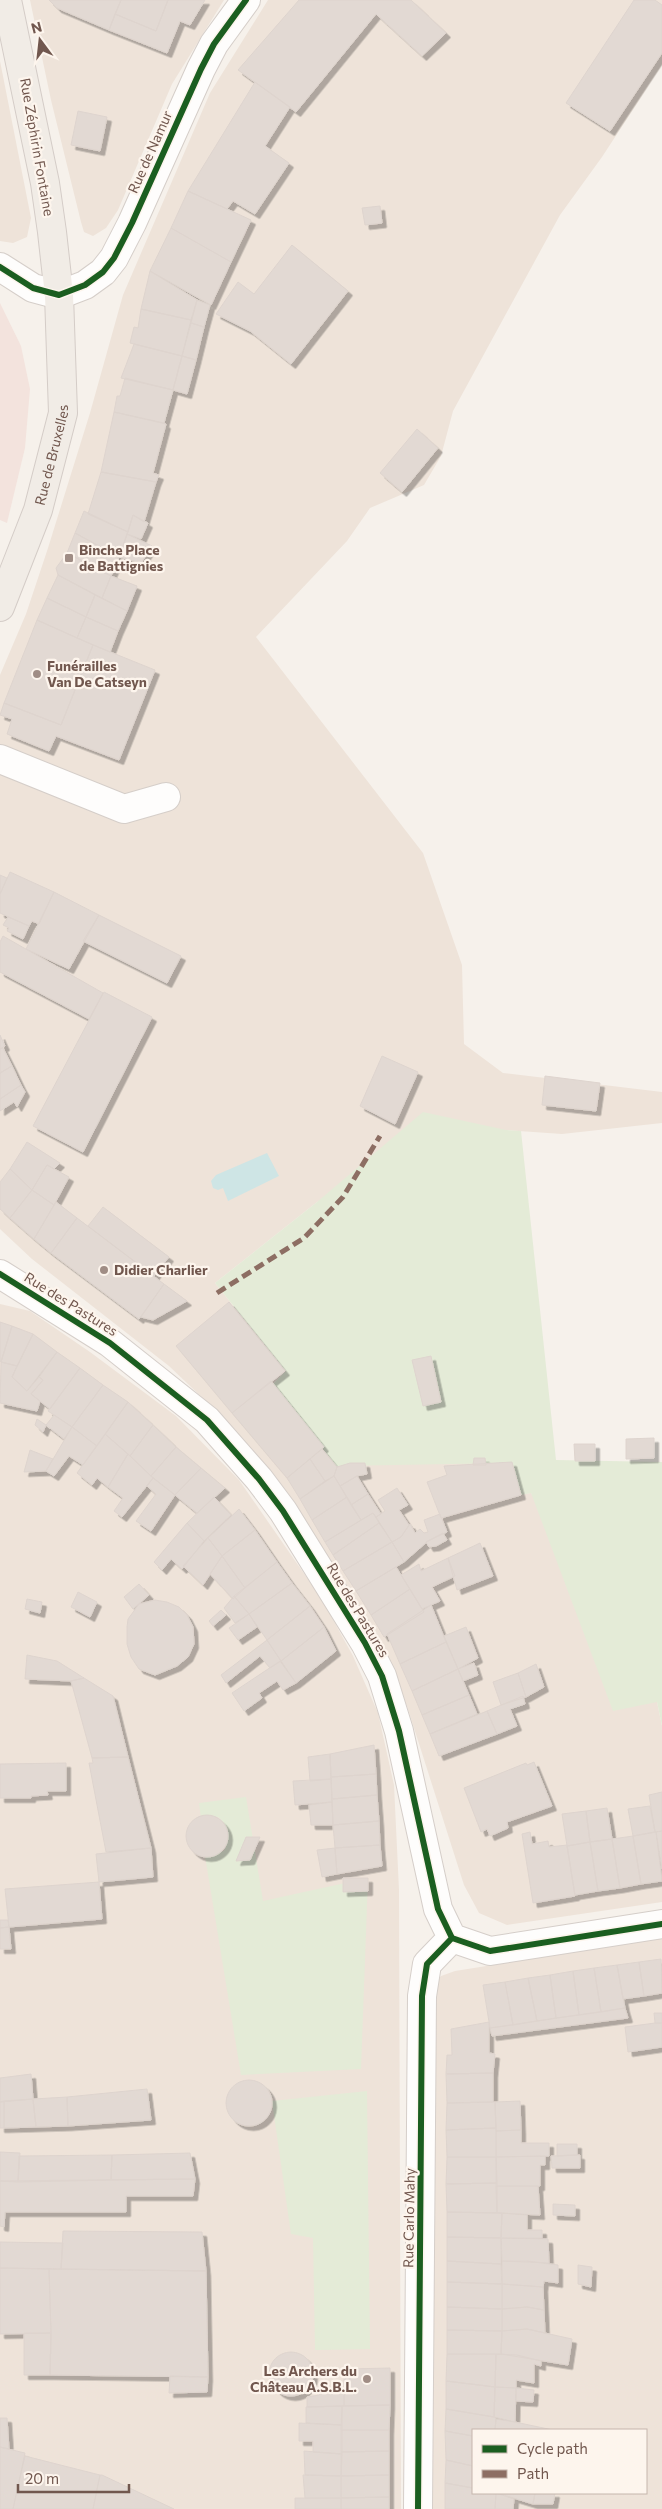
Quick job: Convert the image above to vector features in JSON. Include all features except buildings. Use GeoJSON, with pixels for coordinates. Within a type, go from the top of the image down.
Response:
{"type":"FeatureCollection","features":[{"type":"Feature","properties":{"kind":"main road","name":"Rue Zéphirin Fontaine"},"geometry":{"type":"LineString","coordinates":[[7,0],[45,183],[60,295]]}},
{"type":"Feature","properties":{"kind":"main road","name":"Rue de Bruxelles"},"geometry":{"type":"LineString","coordinates":[[0,607],[38,510],[63,413],[60,295]]}},
{"type":"Feature","properties":{"kind":"street","name":"Rue de Namur"},"geometry":{"type":"LineString","coordinates":[[60,295],[85,285],[103,272],[114,258],[132,224],[201,69],[214,44],[246,0]]}},
{"type":"Feature","properties":{"kind":"street"},"geometry":{"type":"LineString","coordinates":[[0,268],[33,288],[60,295]]}},
{"type":"Feature","properties":{"kind":"street"},"geometry":{"type":"LineString","coordinates":[[0,759],[124,809],[166,797]]}},
{"type":"Feature","properties":{"kind":"street","name":"Rue des Pastures"},"geometry":{"type":"LineString","coordinates":[[0,1273],[110,1343],[207,1420],[259,1479],[283,1512],[366,1643],[382,1676],[399,1731],[438,1909],[452,1938]]}},
{"type":"Feature","properties":{"kind":"street"},"geometry":{"type":"LineString","coordinates":[[452,1938],[490,1951],[662,1924]]}},
{"type":"Feature","properties":{"kind":"street","name":"Rue Carlo Mahy"},"geometry":{"type":"LineString","coordinates":[[418,2509],[422,1996],[426,1964],[452,1938]]}},
{"type":"Feature","properties":{"kind":"shaded area"},"geometry":{"type":"Polygon","coordinates":[[[30,0],[224,0],[172,84],[118,210],[106,228],[93,236],[84,232],[81,222],[51,100],[30,0]]]}},
{"type":"Feature","properties":{"kind":"shaded area"},"geometry":{"type":"Polygon","coordinates":[[[268,0],[662,0],[662,65],[602,157],[560,215],[453,411],[441,456],[424,485],[370,508],[347,541],[256,637],[423,853],[462,965],[464,1044],[503,1073],[662,1092],[662,1123],[562,1134],[506,1130],[317,1202],[215,1283],[286,1371],[273,1384],[511,1463],[521,1494],[531,1493],[657,1702],[662,1726],[662,1902],[507,1925],[479,1913],[464,1885],[407,1706],[382,1648],[366,1619],[252,1451],[209,1404],[169,1366],[32,1259],[0,1229],[0,675],[26,614],[48,548],[90,413],[123,295],[210,93],[268,0]]]}},
{"type":"Feature","properties":{"kind":"shaded area"},"geometry":{"type":"Polygon","coordinates":[[[0,61],[31,218],[27,237],[13,243],[0,241],[0,61]]]}},
{"type":"Feature","properties":{"kind":"shaded area"},"geometry":{"type":"Polygon","coordinates":[[[0,303],[21,346],[30,389],[25,448],[7,523],[0,520],[0,303]]]}},
{"type":"Feature","properties":{"kind":"shaded area"},"geometry":{"type":"Polygon","coordinates":[[[267,1153],[279,1176],[228,1201],[223,1188],[218,1190],[213,1188],[211,1181],[216,1175],[267,1153]]]}},
{"type":"Feature","properties":{"kind":"shaded area"},"geometry":{"type":"Polygon","coordinates":[[[0,1304],[30,1311],[90,1352],[176,1416],[239,1480],[321,1598],[353,1656],[378,1713],[394,1785],[399,1890],[401,2509],[0,2509],[0,1304]]]}},
{"type":"Feature","properties":{"kind":"shaded area"},"geometry":{"type":"Polygon","coordinates":[[[662,1938],[662,2509],[426,2509],[426,1995],[441,1976],[455,1971],[662,1938]]]}},
{"type":"Feature","properties":{"kind":"green space"},"geometry":{"type":"Polygon","coordinates":[[[423,1112],[506,1130],[521,1131],[556,1460],[662,1462],[662,1726],[657,1702],[613,1711],[531,1493],[521,1495],[511,1463],[336,1466],[273,1384],[286,1371],[215,1283],[317,1202],[423,1112]]]}},
{"type":"Feature","properties":{"kind":"green space"},"geometry":{"type":"Polygon","coordinates":[[[246,1797],[263,1901],[368,1878],[361,2069],[241,2075],[205,1856],[224,1851],[228,1832],[218,1817],[201,1818],[199,1803],[246,1797]]]}},
{"type":"Feature","properties":{"kind":"green space"},"geometry":{"type":"Polygon","coordinates":[[[367,2091],[370,2349],[315,2350],[313,2238],[291,2234],[272,2101],[367,2091]]]}},
{"type":"Feature","properties":{"kind":"marked path"},"geometry":{"type":"LineString","coordinates":[[217,1293],[304,1238],[343,1197],[380,1136]]}},
{"type":"Feature","properties":{"kind":"cycle path"},"geometry":{"type":"LineString","coordinates":[[0,267],[33,288],[59,295],[85,285],[103,272],[114,258],[132,223],[214,44],[246,0]]}},
{"type":"Feature","properties":{"kind":"cycle path"},"geometry":{"type":"LineString","coordinates":[[0,1274],[110,1343],[207,1420],[259,1479],[283,1511],[365,1643],[382,1676],[399,1731],[438,1909],[452,1938],[490,1951],[662,1924]]}},
{"type":"Feature","properties":{"kind":"cycle path"},"geometry":{"type":"LineString","coordinates":[[418,2509],[422,1996],[427,1964],[452,1938]]}},
{"type":"Feature","properties":{"kind":"place","name":"Binche Place de Battignies"},"geometry":{"type":"Point","coordinates":[69,558]}},
{"type":"Feature","properties":{"kind":"place","name":"Funérailles Van De Catseyn"},"geometry":{"type":"Point","coordinates":[37,674]}},
{"type":"Feature","properties":{"kind":"place","name":"Didier Charlier"},"geometry":{"type":"Point","coordinates":[104,1270]}},
{"type":"Feature","properties":{"kind":"place","name":"Les Archers du Château A.S.B.L."},"geometry":{"type":"Point","coordinates":[367,2379]}}]}
